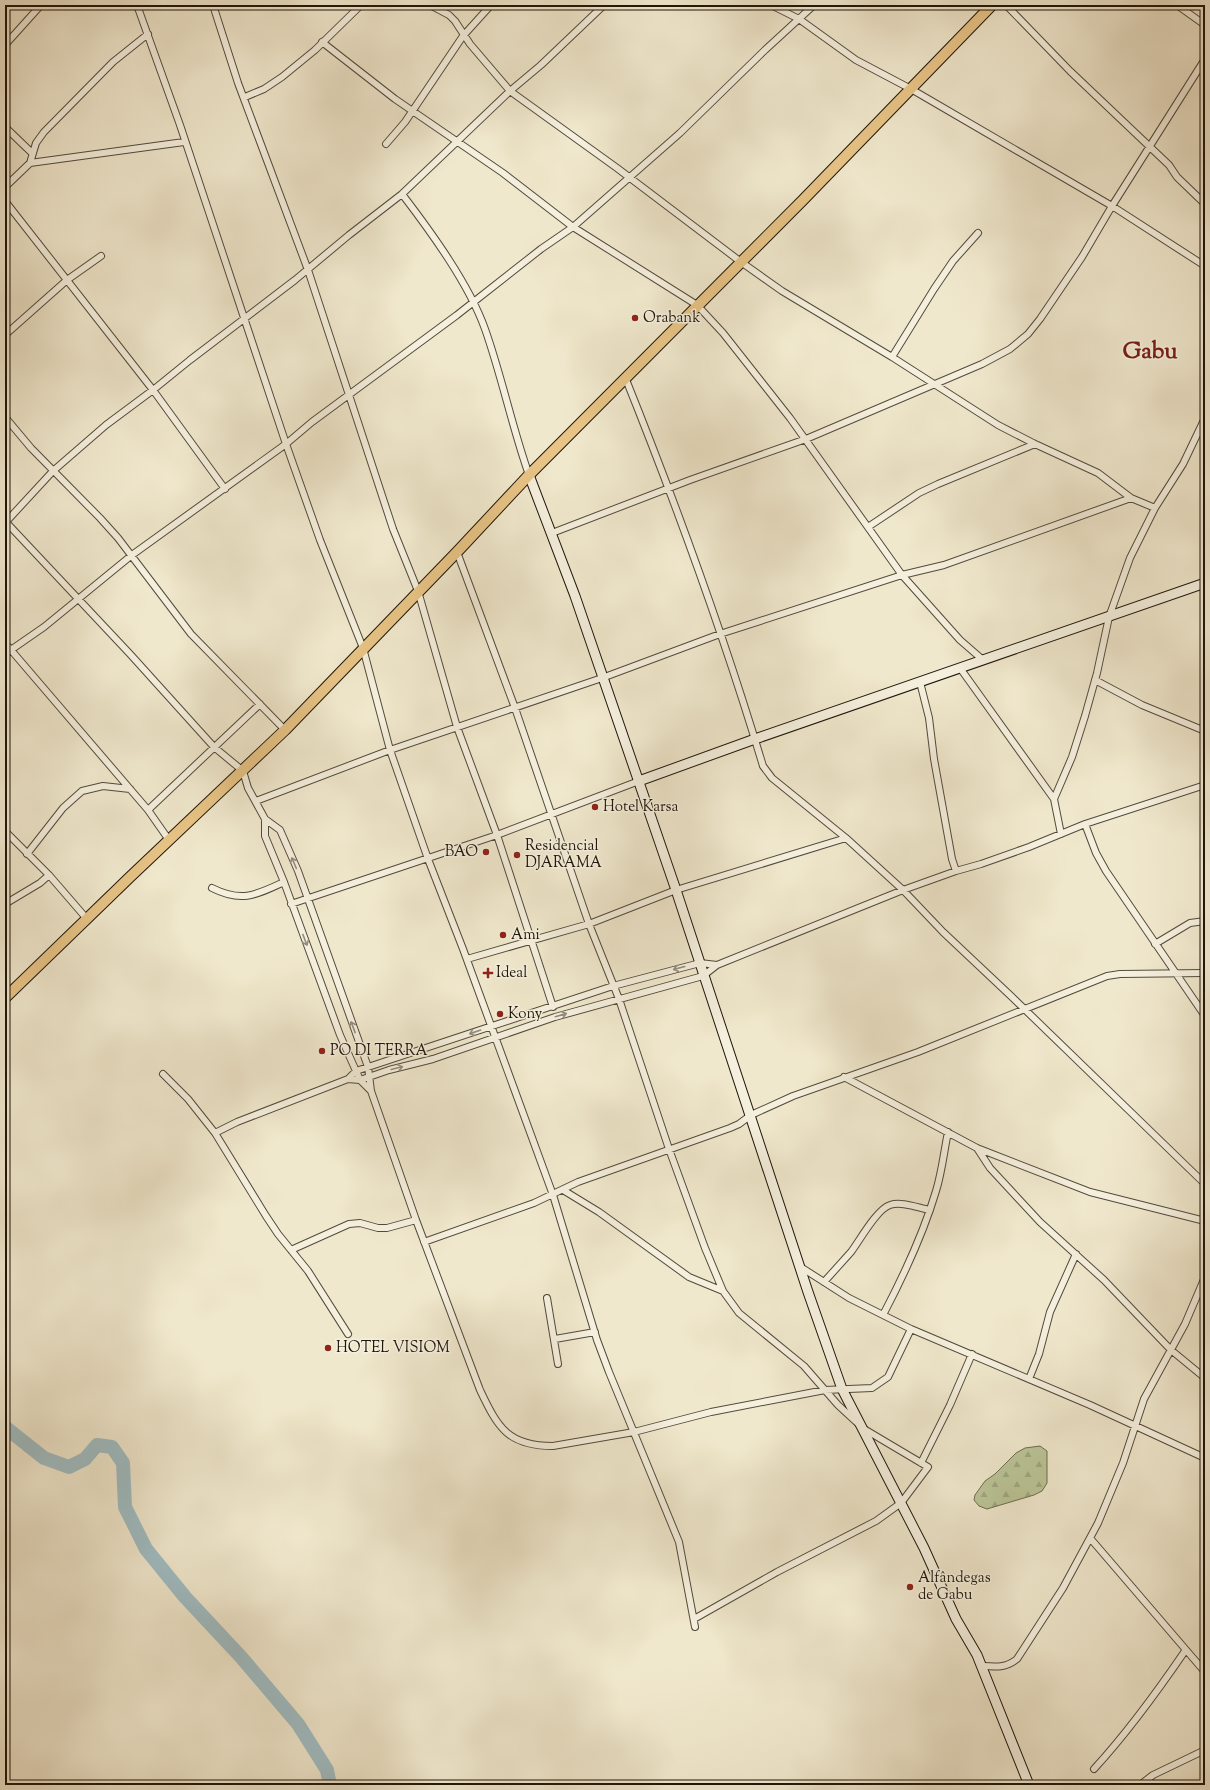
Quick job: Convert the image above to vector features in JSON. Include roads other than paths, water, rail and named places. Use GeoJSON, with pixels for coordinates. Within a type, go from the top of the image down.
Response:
{"type":"FeatureCollection","features":[{"type":"Feature","properties":{"kind":"main road"},"geometry":{"type":"LineString","coordinates":[[5,998],[285,730],[457,552],[529,475],[741,262],[992,5]]}},
{"type":"Feature","properties":{"kind":"main road"},"geometry":{"type":"LineString","coordinates":[[529,475],[552,533],[639,781],[751,1115],[799,1266],[842,1389],[901,1503],[956,1619],[982,1666],[1029,1785]]}},
{"type":"Feature","properties":{"kind":"main road"},"geometry":{"type":"LineString","coordinates":[[639,781],[755,739],[1205,583]]}},
{"type":"Feature","properties":{"kind":"street"},"geometry":{"type":"LineString","coordinates":[[5,45],[41,5]]}},
{"type":"Feature","properties":{"kind":"street"},"geometry":{"type":"LineString","coordinates":[[137,5],[286,444],[320,540],[363,648],[390,750],[428,859],[467,959],[490,1026],[553,1195],[595,1332],[612,1379],[679,1542],[695,1627]]}},
{"type":"Feature","properties":{"kind":"street"},"geometry":{"type":"LineString","coordinates":[[213,5],[308,270],[390,522],[418,591],[457,727],[497,835],[553,1007]]}},
{"type":"Feature","properties":{"kind":"street"},"geometry":{"type":"LineString","coordinates":[[245,97],[264,90],[282,77],[361,5]]}},
{"type":"Feature","properties":{"kind":"street"},"geometry":{"type":"LineString","coordinates":[[430,5],[455,20],[464,36],[510,91],[782,291],[892,357],[998,425],[1098,473],[1132,498],[1155,508]]}},
{"type":"Feature","properties":{"kind":"street"},"geometry":{"type":"LineString","coordinates":[[386,144],[413,110],[464,36],[490,5]]}},
{"type":"Feature","properties":{"kind":"street"},"geometry":{"type":"LineString","coordinates":[[604,5],[541,66],[510,91],[402,194],[349,235],[308,270],[106,425],[53,471],[5,522],[214,747],[243,771],[248,788],[265,819],[280,830],[298,871],[368,1067],[371,1091],[424,1242],[480,1390],[490,1411],[507,1434],[527,1443],[540,1446],[553,1446],[634,1432],[711,1412],[824,1390],[872,1388],[888,1377],[911,1329]]}},
{"type":"Feature","properties":{"kind":"street"},"geometry":{"type":"LineString","coordinates":[[771,5],[799,19],[856,60],[911,88],[1112,206],[1205,266]]}},
{"type":"Feature","properties":{"kind":"street"},"geometry":{"type":"LineString","coordinates":[[5,654],[78,600],[132,555],[286,444],[348,395],[473,303],[535,253],[573,228],[680,133],[814,5]]}},
{"type":"Feature","properties":{"kind":"street"},"geometry":{"type":"LineString","coordinates":[[1006,5],[1070,71],[1169,165],[1177,176],[1205,204]]}},
{"type":"Feature","properties":{"kind":"street"},"geometry":{"type":"LineString","coordinates":[[1177,5],[1205,25]]}},
{"type":"Feature","properties":{"kind":"street"},"geometry":{"type":"LineString","coordinates":[[5,187],[30,163],[36,143],[44,132],[113,62],[148,34]]}},
{"type":"Feature","properties":{"kind":"street"},"geometry":{"type":"LineString","coordinates":[[322,42],[357,70],[503,173],[573,228],[697,305],[723,333],[806,439],[827,472],[902,575],[960,640],[983,660]]}},
{"type":"Feature","properties":{"kind":"street"},"geometry":{"type":"LineString","coordinates":[[552,533],[806,439],[982,364],[1003,352],[1028,334],[1082,257],[1112,206],[1205,59]]}},
{"type":"Feature","properties":{"kind":"street"},"geometry":{"type":"LineString","coordinates":[[5,127],[32,153]]}},
{"type":"Feature","properties":{"kind":"street"},"geometry":{"type":"LineString","coordinates":[[30,163],[184,142]]}},
{"type":"Feature","properties":{"kind":"street"},"geometry":{"type":"LineString","coordinates":[[402,194],[424,224],[473,303],[485,329],[513,427],[529,475]]}},
{"type":"Feature","properties":{"kind":"street"},"geometry":{"type":"LineString","coordinates":[[5,201],[153,390],[225,488]]}},
{"type":"Feature","properties":{"kind":"street"},"geometry":{"type":"LineString","coordinates":[[892,357],[934,288],[953,261],[978,233]]}},
{"type":"Feature","properties":{"kind":"street"},"geometry":{"type":"LineString","coordinates":[[5,335],[67,280],[101,256]]}},
{"type":"Feature","properties":{"kind":"street"},"geometry":{"type":"LineString","coordinates":[[625,377],[654,447],[720,634],[763,766],[772,778],[846,838],[903,890],[942,932],[1205,1184]]}},
{"type":"Feature","properties":{"kind":"street"},"geometry":{"type":"LineString","coordinates":[[5,416],[31,448],[100,518],[132,555],[191,634],[285,730]]}},
{"type":"Feature","properties":{"kind":"street"},"geometry":{"type":"LineString","coordinates":[[1054,800],[1072,757],[1095,680],[1109,617],[1130,558],[1155,508],[1183,464],[1205,418]]}},
{"type":"Feature","properties":{"kind":"street"},"geometry":{"type":"LineString","coordinates":[[868,527],[919,494],[938,484],[1035,444]]}},
{"type":"Feature","properties":{"kind":"street"},"geometry":{"type":"LineString","coordinates":[[256,801],[390,750],[602,678],[720,634],[902,575],[944,565],[1132,498]]}},
{"type":"Feature","properties":{"kind":"street"},"geometry":{"type":"LineString","coordinates":[[457,552],[515,708],[589,924],[619,999],[669,1149],[705,1248],[723,1291],[739,1313],[804,1366],[824,1390],[850,1417],[864,1429],[928,1467],[901,1503],[876,1521],[771,1576],[694,1619]]}},
{"type":"Feature","properties":{"kind":"street"},"geometry":{"type":"LineString","coordinates":[[5,643],[148,810],[169,840]]}},
{"type":"Feature","properties":{"kind":"street"},"geometry":{"type":"LineString","coordinates":[[960,668],[1054,800],[1061,834]]}},
{"type":"Feature","properties":{"kind":"street"},"geometry":{"type":"LineString","coordinates":[[1095,680],[1142,705],[1205,731]]}},
{"type":"Feature","properties":{"kind":"street"},"geometry":{"type":"LineString","coordinates":[[920,682],[929,718],[934,759],[956,871]]}},
{"type":"Feature","properties":{"kind":"street"},"geometry":{"type":"LineString","coordinates":[[148,810],[260,704]]}},
{"type":"Feature","properties":{"kind":"street"},"geometry":{"type":"LineString","coordinates":[[291,904],[497,835],[639,781]]}},
{"type":"Feature","properties":{"kind":"street"},"geometry":{"type":"LineString","coordinates":[[215,1133],[237,1122],[348,1080],[360,1080],[433,1059],[555,1017],[704,976],[717,965],[903,890],[956,871],[981,864],[1085,824],[1205,785]]}},
{"type":"Feature","properties":{"kind":"street"},"geometry":{"type":"LineString","coordinates":[[27,854],[63,808],[82,791],[103,786],[130,789]]}},
{"type":"Feature","properties":{"kind":"street"},"geometry":{"type":"LineString","coordinates":[[265,819],[264,836],[284,882],[340,1035],[360,1080],[371,1091]]}},
{"type":"Feature","properties":{"kind":"street"},"geometry":{"type":"LineString","coordinates":[[1085,824],[1096,853],[1106,871],[1205,1016]]}},
{"type":"Feature","properties":{"kind":"street"},"geometry":{"type":"LineString","coordinates":[[5,832],[49,875],[87,919]]}},
{"type":"Feature","properties":{"kind":"street"},"geometry":{"type":"LineString","coordinates":[[467,959],[589,924],[676,890],[846,838]]}},
{"type":"Feature","properties":{"kind":"street"},"geometry":{"type":"LineString","coordinates":[[5,904],[40,883],[49,875]]}},
{"type":"Feature","properties":{"kind":"street"},"geometry":{"type":"LineString","coordinates":[[212,888],[228,895],[250,896],[263,892],[284,882]]}},
{"type":"Feature","properties":{"kind":"street"},"geometry":{"type":"LineString","coordinates":[[1155,944],[1190,923],[1205,921]]}},
{"type":"Feature","properties":{"kind":"street"},"geometry":{"type":"LineString","coordinates":[[348,1080],[356,1071],[613,986],[700,963],[717,965]]}},
{"type":"Feature","properties":{"kind":"street"},"geometry":{"type":"LineString","coordinates":[[424,1242],[534,1203],[578,1182],[730,1128],[739,1124],[751,1115],[793,1096],[918,1052],[962,1033],[1025,1010],[1107,976],[1120,974],[1205,973]]}},
{"type":"Feature","properties":{"kind":"street"},"geometry":{"type":"LineString","coordinates":[[163,1074],[188,1099],[215,1133],[266,1216],[308,1271],[348,1334]]}},
{"type":"Feature","properties":{"kind":"street"},"geometry":{"type":"LineString","coordinates":[[844,1077],[874,1092],[920,1119],[977,1148],[1094,1194],[1205,1221]]}},
{"type":"Feature","properties":{"kind":"street"},"geometry":{"type":"LineString","coordinates":[[883,1315],[906,1272],[930,1210],[936,1190],[948,1132]]}},
{"type":"Feature","properties":{"kind":"street"},"geometry":{"type":"LineString","coordinates":[[977,1148],[990,1168],[1020,1202],[1104,1280],[1171,1350],[1205,1378]]}},
{"type":"Feature","properties":{"kind":"street"},"geometry":{"type":"LineString","coordinates":[[563,1190],[599,1212],[689,1277],[723,1291]]}},
{"type":"Feature","properties":{"kind":"street"},"geometry":{"type":"LineString","coordinates":[[824,1282],[849,1253],[876,1216],[889,1205],[908,1205],[930,1210]]}},
{"type":"Feature","properties":{"kind":"street"},"geometry":{"type":"LineString","coordinates":[[291,1250],[348,1224],[360,1223],[378,1228],[387,1228],[416,1220]]}},
{"type":"Feature","properties":{"kind":"street"},"geometry":{"type":"LineString","coordinates":[[1029,1379],[1039,1354],[1050,1312],[1076,1254]]}},
{"type":"Feature","properties":{"kind":"street"},"geometry":{"type":"LineString","coordinates":[[799,1266],[849,1298],[911,1329],[1090,1405],[1205,1458]]}},
{"type":"Feature","properties":{"kind":"street"},"geometry":{"type":"LineString","coordinates":[[982,1666],[1000,1667],[1009,1665],[1017,1659],[1063,1588],[1090,1538],[1123,1463],[1144,1399],[1193,1308],[1205,1277]]}},
{"type":"Feature","properties":{"kind":"street"},"geometry":{"type":"LineString","coordinates":[[547,1298],[558,1364]]}},
{"type":"Feature","properties":{"kind":"street"},"geometry":{"type":"LineString","coordinates":[[555,1339],[595,1332]]}},
{"type":"Feature","properties":{"kind":"street"},"geometry":{"type":"LineString","coordinates":[[921,1462],[947,1411],[972,1354]]}},
{"type":"Feature","properties":{"kind":"street"},"geometry":{"type":"LineString","coordinates":[[1090,1538],[1185,1651],[1205,1672]]}},
{"type":"Feature","properties":{"kind":"street"},"geometry":{"type":"LineString","coordinates":[[1094,1769],[1118,1742],[1152,1699],[1185,1651]]}},
{"type":"Feature","properties":{"kind":"street"},"geometry":{"type":"LineString","coordinates":[[1140,1785],[1152,1775],[1205,1750]]}},
{"type":"Feature","properties":{"kind":"waterway"},"geometry":{"type":"LineString","coordinates":[[5,1427],[44,1458],[69,1467],[85,1459],[97,1445],[112,1447],[123,1463],[125,1507],[146,1549],[185,1597],[241,1657],[298,1724],[327,1770],[330,1785]]}},
{"type":"Feature","properties":{"kind":"place","name":"Orabank"},"geometry":{"type":"Point","coordinates":[635,318]}},
{"type":"Feature","properties":{"kind":"place","name":"Hotel Karsa"},"geometry":{"type":"Point","coordinates":[595,807]}},
{"type":"Feature","properties":{"kind":"place","name":"BAO"},"geometry":{"type":"Point","coordinates":[486,852]}},
{"type":"Feature","properties":{"kind":"place","name":"Residencial DJARAMA"},"geometry":{"type":"Point","coordinates":[517,855]}},
{"type":"Feature","properties":{"kind":"place","name":"Ami"},"geometry":{"type":"Point","coordinates":[503,935]}},
{"type":"Feature","properties":{"kind":"place","name":"Ideal"},"geometry":{"type":"Point","coordinates":[488,973]}},
{"type":"Feature","properties":{"kind":"place","name":"Kony"},"geometry":{"type":"Point","coordinates":[500,1014]}},
{"type":"Feature","properties":{"kind":"place","name":"PO DI TERRA"},"geometry":{"type":"Point","coordinates":[322,1051]}},
{"type":"Feature","properties":{"kind":"place","name":"HOTEL VISIOM"},"geometry":{"type":"Point","coordinates":[328,1348]}},
{"type":"Feature","properties":{"kind":"place","name":"Alfândegas de Gabu"},"geometry":{"type":"Point","coordinates":[910,1587]}},
{"type":"Feature","properties":{"kind":"district","name":"Gabu"},"geometry":{"type":"Point","coordinates":[1150,352]}}]}
